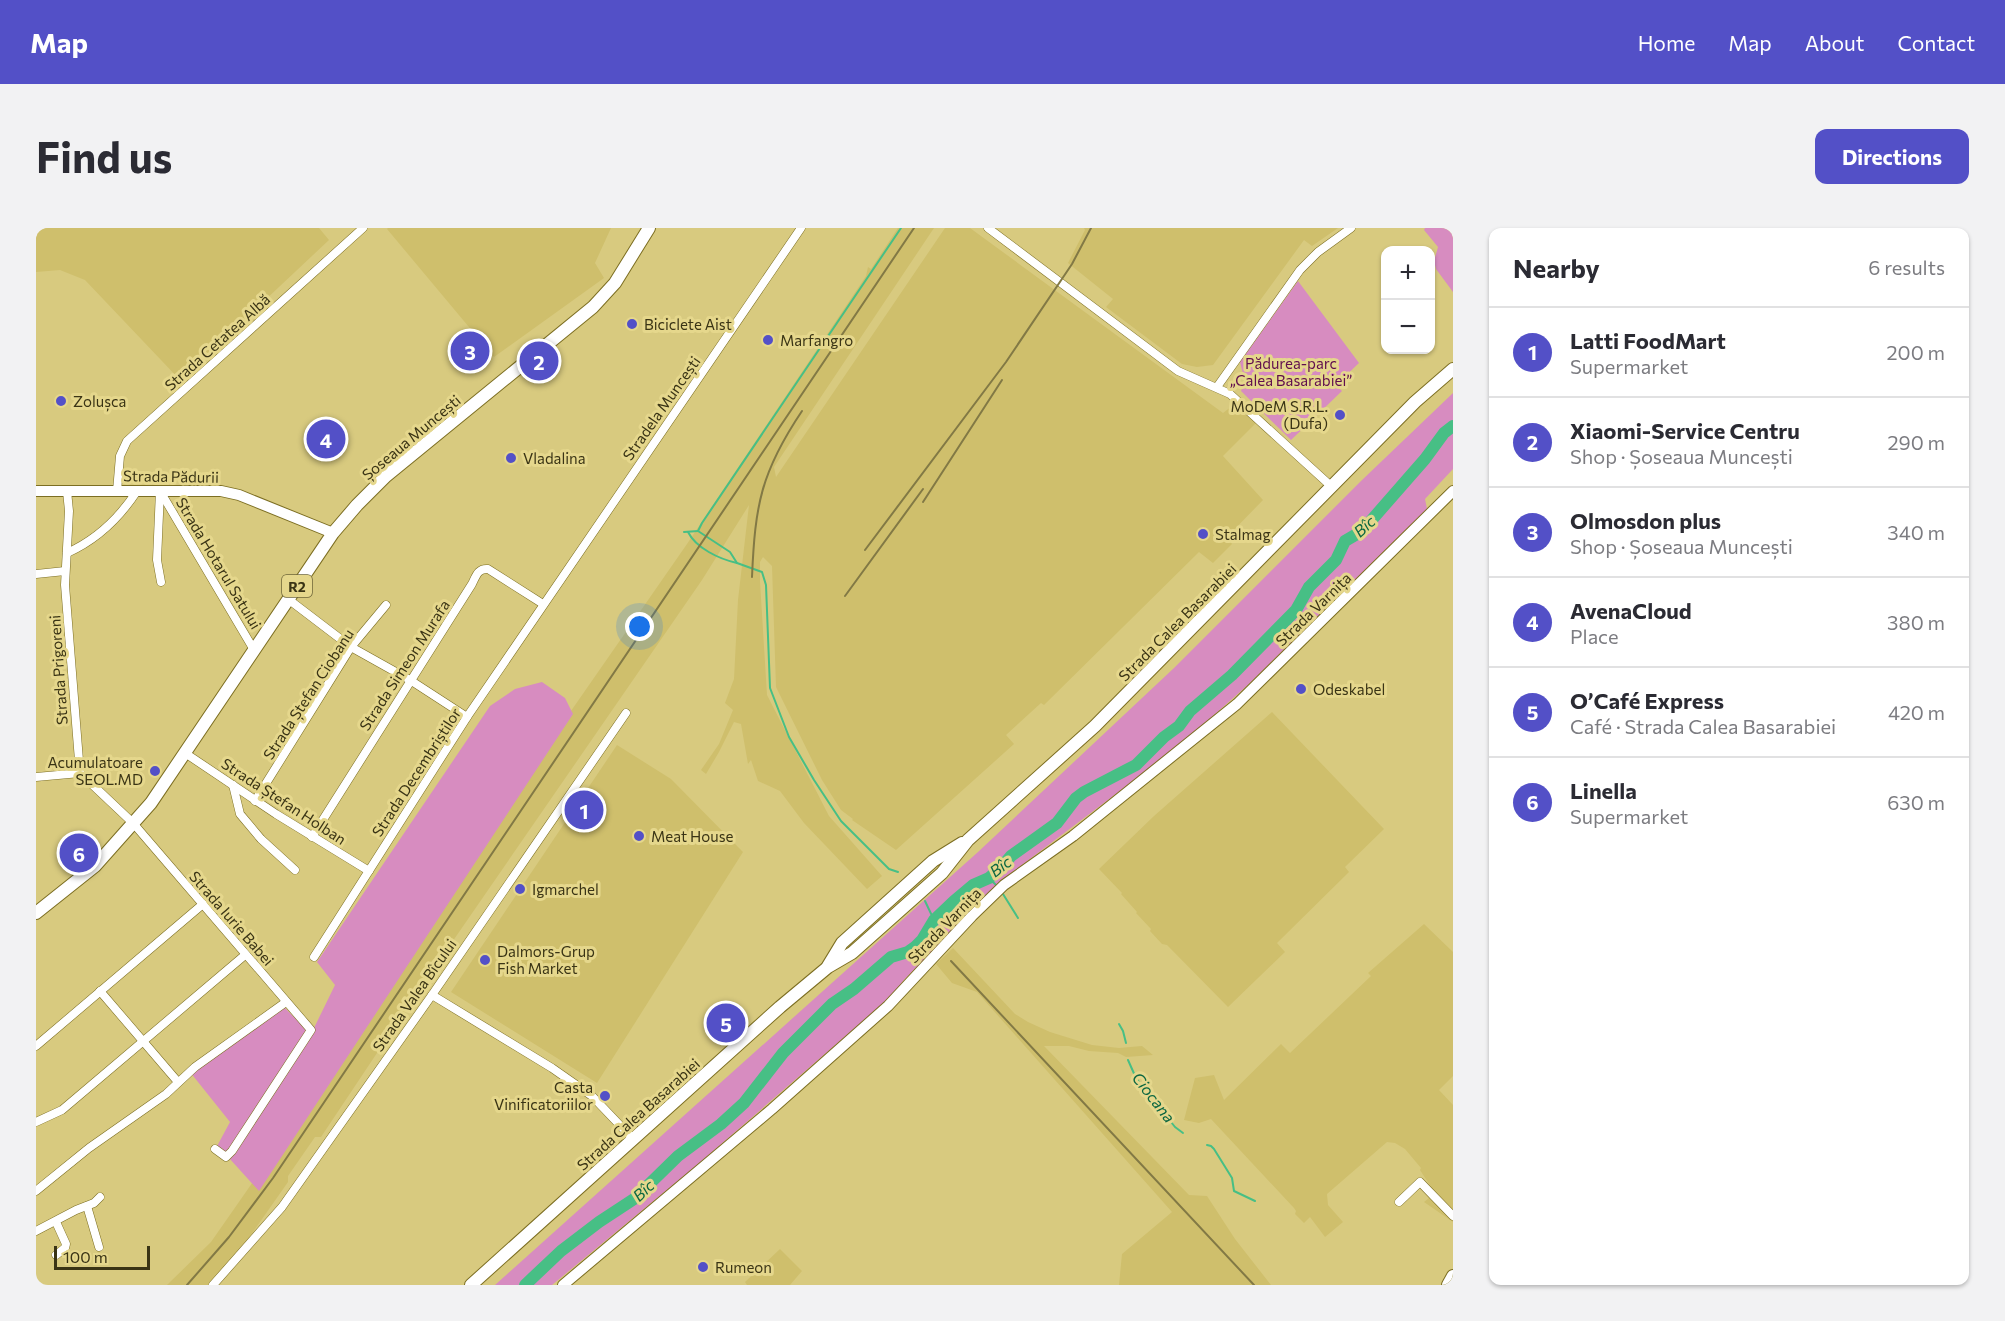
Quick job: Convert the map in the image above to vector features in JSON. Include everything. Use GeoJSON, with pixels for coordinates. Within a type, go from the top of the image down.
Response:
{"type":"FeatureCollection","features":[{"type":"Feature","properties":{"kind":"main road","name":"Șoseaua Muncești"},"geometry":{"type":"LineString","coordinates":[[36,913],[96,866],[165,784],[333,533],[386,476],[593,307],[615,283],[649,228]]}},
{"type":"Feature","properties":{"kind":"main road","name":"Strada Calea Basarabiei"},"geometry":{"type":"LineString","coordinates":[[471,1285],[780,1006],[828,967],[852,953],[942,873],[968,840],[1095,726],[1416,402],[1453,369]]}},
{"type":"Feature","properties":{"kind":"main road","name":"Strada Calea Basarabiei"},"geometry":{"type":"LineString","coordinates":[[828,967],[842,943],[933,861],[968,840]]}},
{"type":"Feature","properties":{"kind":"main road"},"geometry":{"type":"LineString","coordinates":[[933,861],[942,873]]}},
{"type":"Feature","properties":{"kind":"main road"},"geometry":{"type":"LineString","coordinates":[[863,924],[864,931],[872,935]]}},
{"type":"Feature","properties":{"kind":"main road"},"geometry":{"type":"LineString","coordinates":[[1448,1285],[1453,1276]]}},
{"type":"Feature","properties":{"kind":"street","name":"Strada Cetatea Albă"},"geometry":{"type":"LineString","coordinates":[[117,491],[120,456],[127,441],[363,228]]}},
{"type":"Feature","properties":{"kind":"street","name":"Stradela Muncești"},"geometry":{"type":"LineString","coordinates":[[543,604],[801,228]]}},
{"type":"Feature","properties":{"kind":"street"},"geometry":{"type":"LineString","coordinates":[[988,228],[1178,371],[1217,387],[1241,402],[1332,487]]}},
{"type":"Feature","properties":{"kind":"street"},"geometry":{"type":"LineString","coordinates":[[1217,387],[1300,270],[1318,252],[1351,228]]}},
{"type":"Feature","properties":{"kind":"street","name":"Strada Pădurii"},"geometry":{"type":"LineString","coordinates":[[36,491],[137,490],[230,493],[333,533]]}},
{"type":"Feature","properties":{"kind":"street"},"geometry":{"type":"LineString","coordinates":[[67,553],[92,539],[125,508],[137,490]]}},
{"type":"Feature","properties":{"kind":"street","name":"Strada Varnița"},"geometry":{"type":"LineString","coordinates":[[563,1285],[772,1109],[888,1006],[1004,885],[1073,836],[1237,704],[1453,490]]}},
{"type":"Feature","properties":{"kind":"street","name":"Strada Prigoreni"},"geometry":{"type":"LineString","coordinates":[[67,491],[69,511],[65,571],[80,773]]}},
{"type":"Feature","properties":{"kind":"street"},"geometry":{"type":"LineString","coordinates":[[160,491],[157,560],[161,582]]}},
{"type":"Feature","properties":{"kind":"street","name":"Strada Hotarul Satului"},"geometry":{"type":"LineString","coordinates":[[160,491],[254,650]]}},
{"type":"Feature","properties":{"kind":"street","name":"Strada Simeon Murafa"},"geometry":{"type":"LineString","coordinates":[[312,837],[480,570],[488,569],[543,604]]}},
{"type":"Feature","properties":{"kind":"street"},"geometry":{"type":"LineString","coordinates":[[36,574],[65,571]]}},
{"type":"Feature","properties":{"kind":"street"},"geometry":{"type":"LineString","coordinates":[[288,599],[351,647],[410,680],[467,717]]}},
{"type":"Feature","properties":{"kind":"street","name":"Strada Decembriștilor"},"geometry":{"type":"LineString","coordinates":[[314,957],[467,717],[543,604]]}},
{"type":"Feature","properties":{"kind":"street","name":"Strada Ștefan Ciobanu"},"geometry":{"type":"LineString","coordinates":[[255,801],[351,647],[386,605]]}},
{"type":"Feature","properties":{"kind":"street","name":"Strada Valea Bîcului"},"geometry":{"type":"LineString","coordinates":[[213,1285],[276,1215],[432,995],[626,713]]}},
{"type":"Feature","properties":{"kind":"street","name":"Strada Ștefan Holban"},"geometry":{"type":"LineString","coordinates":[[185,753],[255,801],[369,871]]}},
{"type":"Feature","properties":{"kind":"street"},"geometry":{"type":"LineString","coordinates":[[36,777],[80,773],[133,823]]}},
{"type":"Feature","properties":{"kind":"street"},"geometry":{"type":"LineString","coordinates":[[233,785],[240,814],[261,839],[295,870]]}},
{"type":"Feature","properties":{"kind":"street","name":"Strada Iurie Babei"},"geometry":{"type":"LineString","coordinates":[[133,823],[311,1030],[232,1150],[226,1157],[215,1149]]}},
{"type":"Feature","properties":{"kind":"street"},"geometry":{"type":"LineString","coordinates":[[36,1046],[203,904]]}},
{"type":"Feature","properties":{"kind":"street"},"geometry":{"type":"LineString","coordinates":[[36,1122],[59,1113],[245,955]]}},
{"type":"Feature","properties":{"kind":"street"},"geometry":{"type":"LineString","coordinates":[[100,991],[178,1082]]}},
{"type":"Feature","properties":{"kind":"street"},"geometry":{"type":"LineString","coordinates":[[432,995],[552,1068],[592,1096],[633,1139]]}},
{"type":"Feature","properties":{"kind":"street"},"geometry":{"type":"LineString","coordinates":[[36,1191],[89,1148],[166,1094],[195,1067],[286,1002]]}},
{"type":"Feature","properties":{"kind":"street"},"geometry":{"type":"LineString","coordinates":[[1399,1202],[1420,1182],[1453,1216]]}},
{"type":"Feature","properties":{"kind":"street"},"geometry":{"type":"LineString","coordinates":[[36,1231],[87,1206],[100,1197]]}},
{"type":"Feature","properties":{"kind":"street"},"geometry":{"type":"LineString","coordinates":[[87,1206],[99,1247]]}},
{"type":"Feature","properties":{"kind":"street"},"geometry":{"type":"LineString","coordinates":[[56,1222],[66,1244],[65,1248],[56,1255]]}},
{"type":"Feature","properties":{"kind":"shaded area"},"geometry":{"type":"Polygon","coordinates":[[[36,228],[319,228],[329,240],[180,380],[85,280],[60,270],[36,272],[36,228]]]}},
{"type":"Feature","properties":{"kind":"shaded area"},"geometry":{"type":"Polygon","coordinates":[[[388,228],[611,228],[595,263],[604,278],[494,357],[388,228]]]}},
{"type":"Feature","properties":{"kind":"shaded area"},"geometry":{"type":"Polygon","coordinates":[[[898,228],[934,228],[774,467],[776,477],[945,228],[970,228],[1223,413],[1236,403],[1257,422],[1223,456],[1263,500],[1227,537],[1232,544],[1213,563],[1199,552],[1044,705],[1041,703],[1006,735],[1014,744],[896,850],[841,810],[822,780],[776,687],[772,566],[763,557],[760,562],[760,582],[767,695],[829,816],[882,876],[867,889],[804,823],[780,791],[758,781],[751,760],[748,764],[741,724],[734,722],[706,774],[701,770],[719,744],[733,710],[725,703],[734,679],[738,600],[749,505],[702,580],[419,990],[321,1137],[315,1137],[288,1176],[288,1182],[241,1249],[208,1285],[167,1285],[211,1242],[343,1053],[473,852],[687,544],[866,276],[868,267],[871,269],[898,228]]]}},
{"type":"Feature","properties":{"kind":"shaded area"},"geometry":{"type":"Polygon","coordinates":[[[1084,228],[1338,228],[1312,246],[1304,240],[1213,365],[1197,367],[1182,364],[1106,307],[1113,299],[1068,263],[1084,228]]]}},
{"type":"Feature","properties":{"kind":"shaded area"},"geometry":{"type":"Polygon","coordinates":[[[1272,712],[1384,829],[1345,867],[1349,872],[1277,943],[1285,952],[1228,1007],[1167,945],[1162,944],[1122,893],[1099,869],[1154,816],[1272,712]]]}},
{"type":"Feature","properties":{"kind":"shaded area"},"geometry":{"type":"Polygon","coordinates":[[[617,745],[671,779],[743,852],[597,1083],[451,992],[617,745]]]}},
{"type":"Feature","properties":{"kind":"shaded area"},"geometry":{"type":"Polygon","coordinates":[[[1424,924],[1453,952],[1453,1076],[1439,1090],[1453,1105],[1453,1222],[1424,1202],[1429,1198],[1425,1193],[1431,1187],[1420,1170],[1421,1168],[1405,1149],[1395,1143],[1387,1142],[1327,1194],[1328,1205],[1343,1222],[1325,1237],[1310,1217],[1304,1223],[1295,1214],[1294,1208],[1211,1119],[1199,1123],[1184,1120],[1195,1078],[1214,1075],[1224,1100],[1281,1044],[1290,1053],[1371,976],[1368,973],[1424,924]]]}},
{"type":"Feature","properties":{"kind":"shaded area"},"geometry":{"type":"Polygon","coordinates":[[[953,948],[1015,1014],[1028,1022],[1050,1032],[1092,1045],[1119,1048],[1142,1046],[1153,1055],[1126,1057],[1118,1053],[1089,1051],[1069,1046],[1044,1046],[1189,1195],[1207,1196],[1235,1239],[1271,1285],[1119,1285],[1122,1254],[1172,1212],[977,992],[952,983],[936,964],[953,948]]]}},
{"type":"Feature","properties":{"kind":"shaded area"},"geometry":{"type":"Polygon","coordinates":[[[780,1249],[802,1271],[790,1285],[747,1285],[745,1282],[780,1249]]]}},
{"type":"Feature","properties":{"kind":"green space"},"geometry":{"type":"Polygon","coordinates":[[[1425,228],[1453,228],[1453,292],[1436,269],[1435,258],[1438,247],[1424,230],[1425,228]]]}},
{"type":"Feature","properties":{"kind":"green space","name":"Pădurea-parc „Calea Basarabiei”"},"geometry":{"type":"Polygon","coordinates":[[[1298,281],[1359,363],[1336,385],[1342,391],[1291,440],[1241,391],[1245,382],[1240,362],[1298,281]]]}},
{"type":"Feature","properties":{"kind":"green space"},"geometry":{"type":"Polygon","coordinates":[[[1453,393],[1453,469],[1425,499],[1427,509],[1249,684],[1178,747],[998,883],[903,981],[893,995],[697,1165],[552,1285],[495,1285],[978,852],[1174,668],[1361,481],[1453,393]]]}},
{"type":"Feature","properties":{"kind":"green space"},"geometry":{"type":"Polygon","coordinates":[[[542,682],[565,698],[573,714],[259,1191],[229,1158],[314,1028],[335,985],[317,962],[490,706],[515,689],[542,682]]]}},
{"type":"Feature","properties":{"kind":"green space"},"geometry":{"type":"Polygon","coordinates":[[[284,1007],[308,1031],[226,1154],[216,1148],[230,1122],[190,1072],[284,1007]]]}},
{"type":"Feature","properties":{"kind":"waterway"},"geometry":{"type":"LineString","coordinates":[[898,872],[889,869],[841,821],[789,737],[770,688],[766,585],[762,572],[737,563],[730,552],[698,531],[901,228]]}},
{"type":"Feature","properties":{"kind":"waterway","name":"Bîc"},"geometry":{"type":"LineString","coordinates":[[525,1285],[561,1251],[634,1199],[678,1156],[721,1124],[744,1103],[783,1053],[832,1004],[854,989],[891,957],[908,952],[915,947],[934,920],[954,901],[973,885],[989,878],[1011,856],[1057,823],[1076,798],[1136,765],[1164,737],[1179,726],[1190,711],[1232,675],[1296,610],[1309,587],[1336,560],[1345,541],[1362,531],[1425,459],[1444,433],[1453,426]]}},
{"type":"Feature","properties":{"kind":"waterway"},"geometry":{"type":"LineString","coordinates":[[684,532],[698,531]]}},
{"type":"Feature","properties":{"kind":"waterway"},"geometry":{"type":"LineString","coordinates":[[688,532],[696,543],[709,552],[737,563]]}},
{"type":"Feature","properties":{"kind":"waterway","name":"Ciocana"},"geometry":{"type":"LineString","coordinates":[[989,878],[996,885]]}},
{"type":"Feature","properties":{"kind":"waterway","name":"Ciocana"},"geometry":{"type":"LineString","coordinates":[[1003,894],[1018,918]]}},
{"type":"Feature","properties":{"kind":"waterway"},"geometry":{"type":"LineString","coordinates":[[925,901],[934,920]]}},
{"type":"Feature","properties":{"kind":"waterway","name":"Ciocana"},"geometry":{"type":"LineString","coordinates":[[1119,1024],[1126,1043]]}},
{"type":"Feature","properties":{"kind":"waterway","name":"Ciocana"},"geometry":{"type":"LineString","coordinates":[[1128,1060],[1136,1078],[1175,1127],[1183,1133]]}},
{"type":"Feature","properties":{"kind":"waterway","name":"Ciocana"},"geometry":{"type":"LineString","coordinates":[[1207,1145],[1214,1149],[1232,1178],[1234,1191],[1255,1201]]}},
{"type":"Feature","properties":{"kind":"railway"},"geometry":{"type":"LineString","coordinates":[[187,1285],[229,1237],[273,1178],[914,228]]}},
{"type":"Feature","properties":{"kind":"railway"},"geometry":{"type":"LineString","coordinates":[[865,550],[1006,362],[1072,264],[1091,228]]}},
{"type":"Feature","properties":{"kind":"railway"},"geometry":{"type":"LineString","coordinates":[[923,502],[1002,380]]}},
{"type":"Feature","properties":{"kind":"railway"},"geometry":{"type":"LineString","coordinates":[[752,577],[755,529],[763,490],[777,453],[802,411]]}},
{"type":"Feature","properties":{"kind":"railway"},"geometry":{"type":"LineString","coordinates":[[845,596],[923,489]]}},
{"type":"Feature","properties":{"kind":"railway"},"geometry":{"type":"LineString","coordinates":[[951,961],[1254,1285]]}},
{"type":"Feature","properties":{"kind":"place","name":"Biciclete Aist"},"geometry":{"type":"Point","coordinates":[632,324]}},
{"type":"Feature","properties":{"kind":"place","name":"Marfangro"},"geometry":{"type":"Point","coordinates":[768,340]}},
{"type":"Feature","properties":{"kind":"place","name":"Olmosdon plus"},"geometry":{"type":"Point","coordinates":[470,351]}},
{"type":"Feature","properties":{"kind":"place","name":"Xiaomi-Service Centru"},"geometry":{"type":"Point","coordinates":[539,361]}},
{"type":"Feature","properties":{"kind":"place","name":"Zolușca"},"geometry":{"type":"Point","coordinates":[61,401]}},
{"type":"Feature","properties":{"kind":"place","name":"MoDeM S.R.L. (Dufa)"},"geometry":{"type":"Point","coordinates":[1340,415]}},
{"type":"Feature","properties":{"kind":"place","name":"AvenaCloud"},"geometry":{"type":"Point","coordinates":[326,439]}},
{"type":"Feature","properties":{"kind":"place","name":"Vladalina"},"geometry":{"type":"Point","coordinates":[511,458]}},
{"type":"Feature","properties":{"kind":"place","name":"Stalmag"},"geometry":{"type":"Point","coordinates":[1203,534]}},
{"type":"Feature","properties":{"kind":"place","name":"Odeskabel"},"geometry":{"type":"Point","coordinates":[1301,689]}},
{"type":"Feature","properties":{"kind":"place","name":"Acumulatoare SEOL.MD"},"geometry":{"type":"Point","coordinates":[155,771]}},
{"type":"Feature","properties":{"kind":"place","name":"Latti FoodMart"},"geometry":{"type":"Point","coordinates":[584,810]}},
{"type":"Feature","properties":{"kind":"place","name":"Meat House"},"geometry":{"type":"Point","coordinates":[639,836]}},
{"type":"Feature","properties":{"kind":"place","name":"Linella"},"geometry":{"type":"Point","coordinates":[79,853]}},
{"type":"Feature","properties":{"kind":"place","name":"Igmarchel"},"geometry":{"type":"Point","coordinates":[520,889]}},
{"type":"Feature","properties":{"kind":"place","name":"Dalmors-Grup Fish Market"},"geometry":{"type":"Point","coordinates":[485,960]}},
{"type":"Feature","properties":{"kind":"place","name":"O’Café Express"},"geometry":{"type":"Point","coordinates":[726,1023]}},
{"type":"Feature","properties":{"kind":"place","name":"Casta Vinificatoriilor"},"geometry":{"type":"Point","coordinates":[605,1096]}},
{"type":"Feature","properties":{"kind":"place","name":"Rumeon"},"geometry":{"type":"Point","coordinates":[703,1267]}}]}
